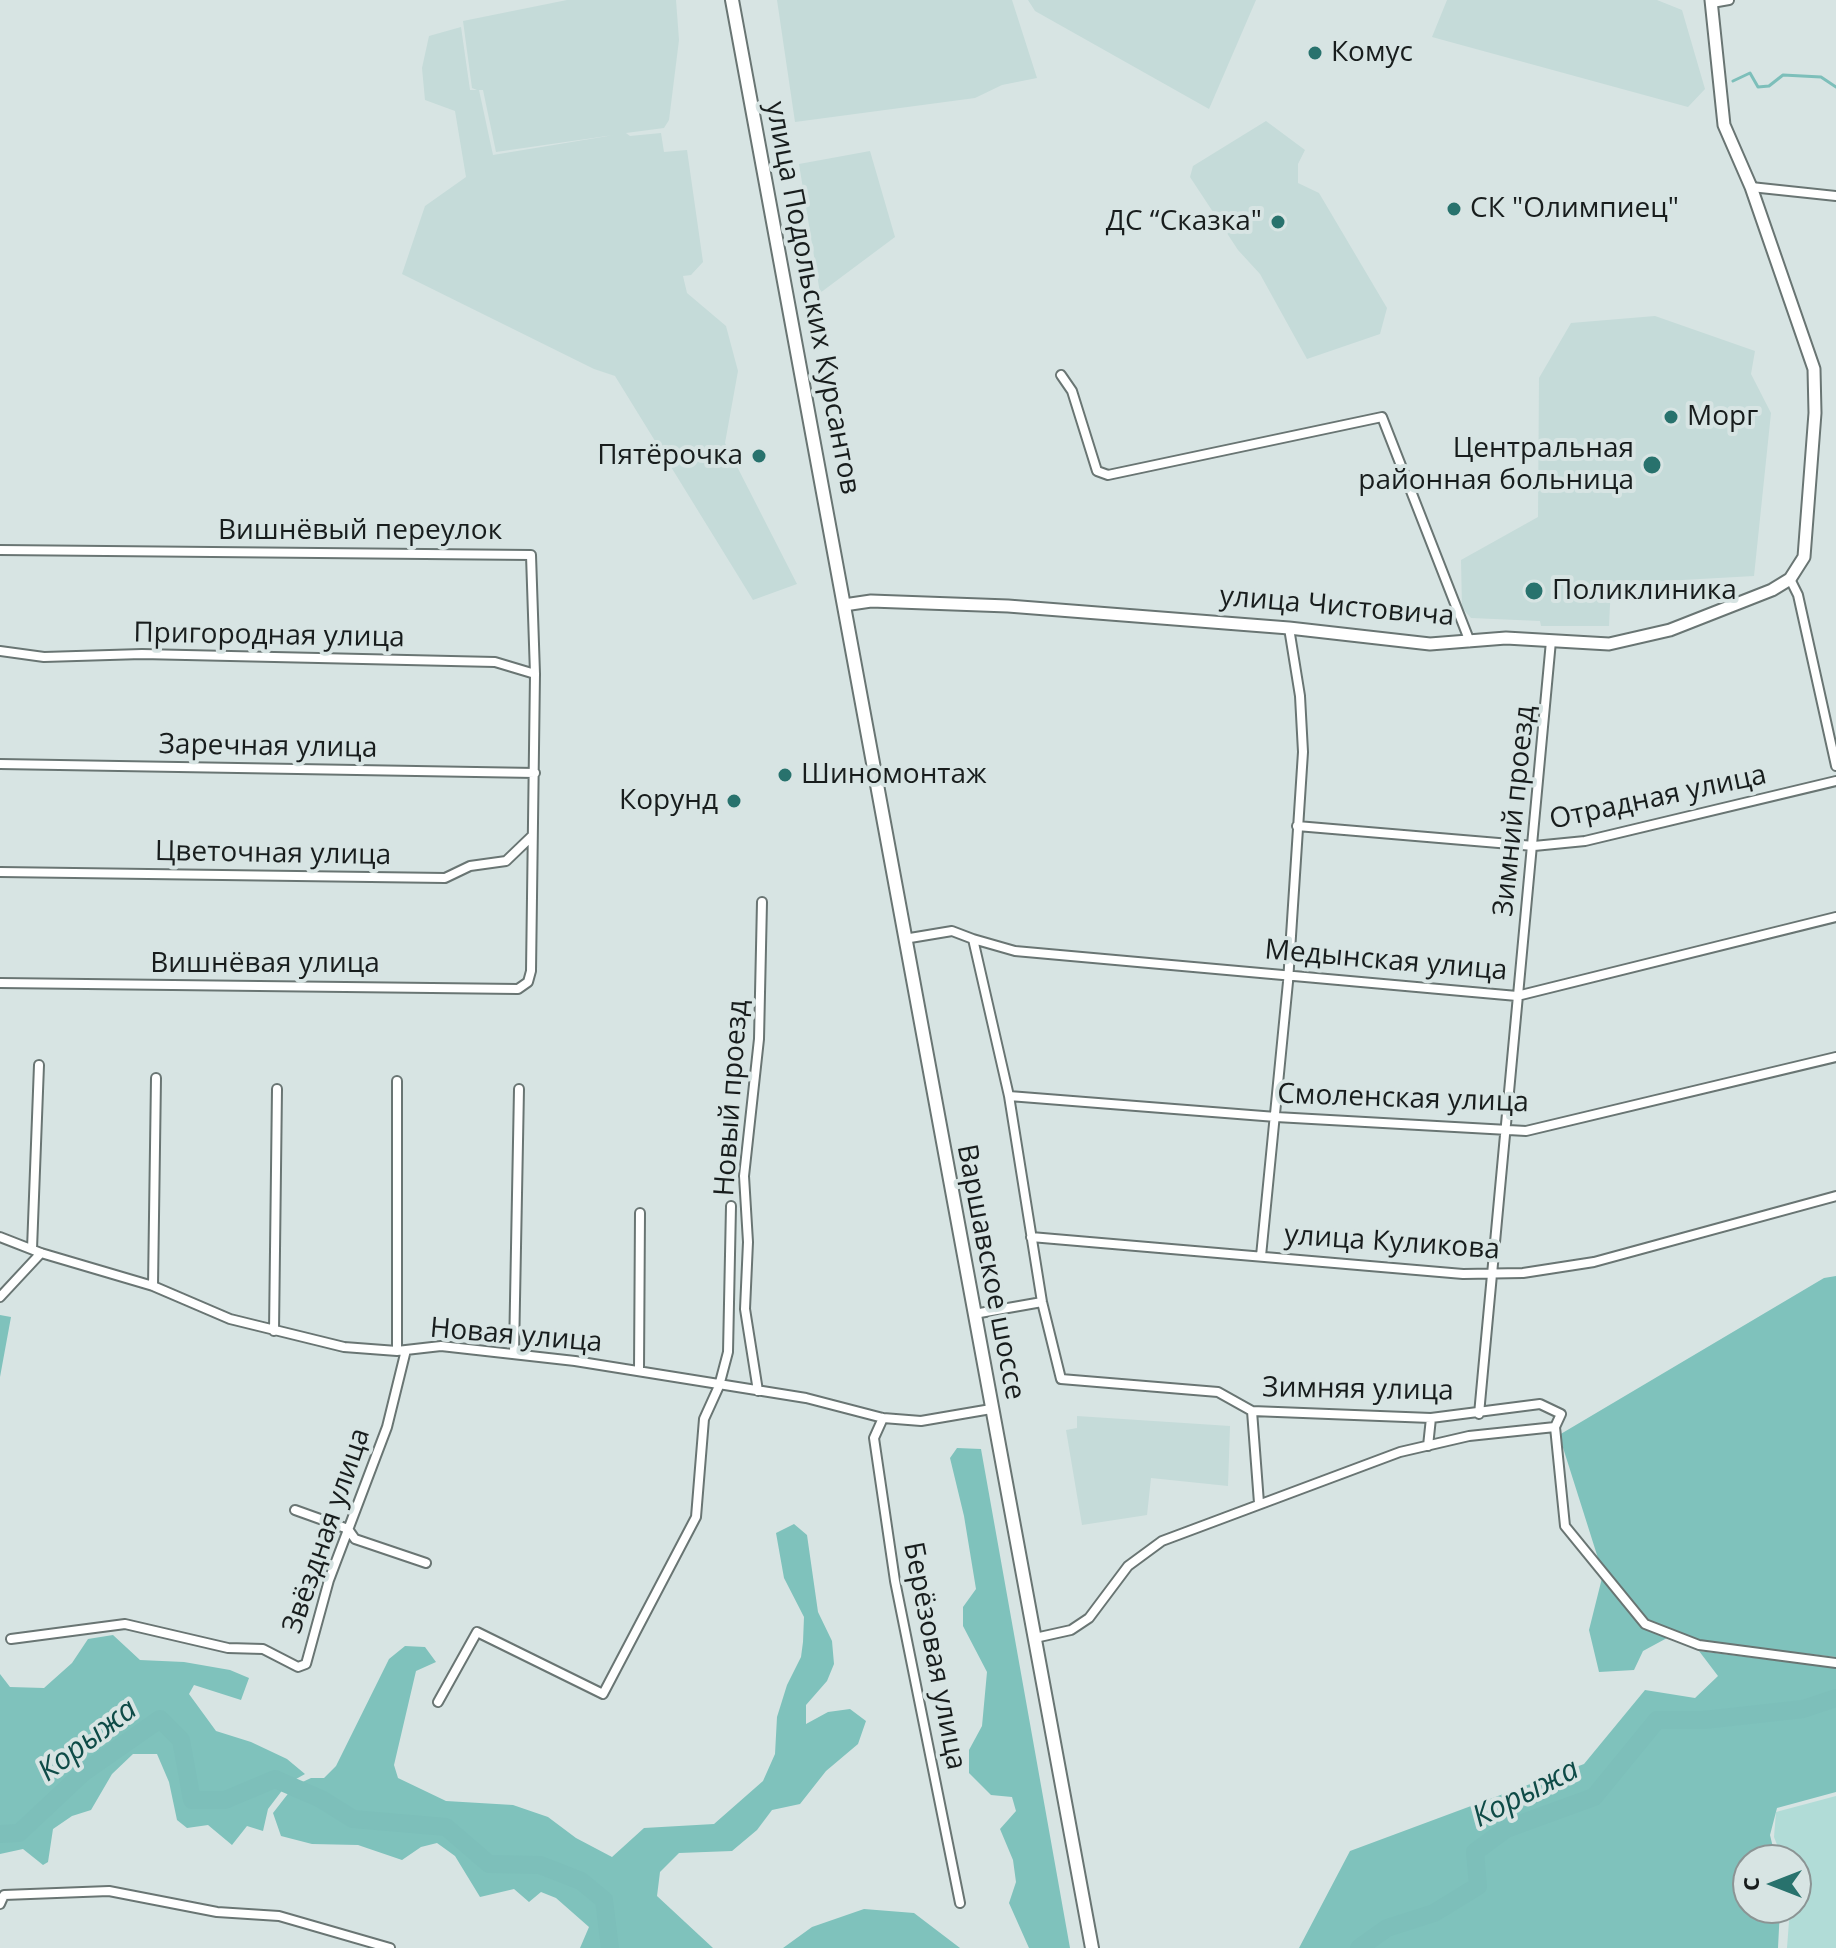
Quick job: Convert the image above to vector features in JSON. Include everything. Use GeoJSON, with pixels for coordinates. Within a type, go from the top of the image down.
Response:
{"type":"FeatureCollection","features":[{"type":"Feature","properties":{"kind":"main road","name":"улица Подольских Курсантов"},"geometry":{"type":"LineString","coordinates":[[732,0],[844,605]]}},
{"type":"Feature","properties":{"kind":"main road","name":"Варшавское шоссе"},"geometry":{"type":"LineString","coordinates":[[844,605],[1092,1948]]}},
{"type":"Feature","properties":{"kind":"street"},"geometry":{"type":"LineString","coordinates":[[1729,0],[1712,2],[1724,125],[1751,187],[1814,369],[1815,413],[1804,557],[1790,579],[1798,595],[1836,766]]}},
{"type":"Feature","properties":{"kind":"street"},"geometry":{"type":"LineString","coordinates":[[1751,187],[1836,196]]}},
{"type":"Feature","properties":{"kind":"street"},"geometry":{"type":"LineString","coordinates":[[1061,375],[1072,391],[1097,471],[1108,475],[1382,417],[1470,642]]}},
{"type":"Feature","properties":{"kind":"street","name":"Вишнёвый переулок"},"geometry":{"type":"LineString","coordinates":[[0,550],[531,555],[535,773],[528,982]]}},
{"type":"Feature","properties":{"kind":"street","name":"улица Чистовича"},"geometry":{"type":"LineString","coordinates":[[844,605],[871,601],[951,602],[1289,628],[1430,644],[1506,638],[1609,644],[1644,639],[1772,590],[1790,579]]}},
{"type":"Feature","properties":{"kind":"street"},"geometry":{"type":"LineString","coordinates":[[1261,1256],[1288,982],[1286,973],[1303,752],[1300,696],[1289,628]]}},
{"type":"Feature","properties":{"kind":"street","name":"Зимний проезд"},"geometry":{"type":"LineString","coordinates":[[1479,1414],[1551,641]]}},
{"type":"Feature","properties":{"kind":"street","name":"Пригородная улица"},"geometry":{"type":"LineString","coordinates":[[0,651],[44,657],[142,654],[495,662],[535,674]]}},
{"type":"Feature","properties":{"kind":"street","name":"Заречная улица"},"geometry":{"type":"LineString","coordinates":[[0,764],[535,773]]}},
{"type":"Feature","properties":{"kind":"street","name":"Отрадная улица"},"geometry":{"type":"LineString","coordinates":[[1297,826],[1534,846],[1585,841],[1836,781]]}},
{"type":"Feature","properties":{"kind":"street","name":"Цветочная улица"},"geometry":{"type":"LineString","coordinates":[[0,872],[445,878],[470,866],[506,861],[532,835]]}},
{"type":"Feature","properties":{"kind":"street","name":"Новый проезд"},"geometry":{"type":"LineString","coordinates":[[758,1391],[745,1309],[748,1242],[744,1176],[759,1039],[762,902]]}},
{"type":"Feature","properties":{"kind":"street","name":"Медынская улица"},"geometry":{"type":"LineString","coordinates":[[904,939],[952,931],[1015,951],[1517,996],[1836,917]]}},
{"type":"Feature","properties":{"kind":"street"},"geometry":{"type":"LineString","coordinates":[[973,939],[1009,1096],[1042,1302],[974,1314]]}},
{"type":"Feature","properties":{"kind":"street","name":"Вишнёвая улица"},"geometry":{"type":"LineString","coordinates":[[0,983],[518,989],[528,982]]}},
{"type":"Feature","properties":{"kind":"street","name":"Смоленская улица"},"geometry":{"type":"LineString","coordinates":[[1009,1096],[1276,1117],[1526,1131],[1836,1057]]}},
{"type":"Feature","properties":{"kind":"street"},"geometry":{"type":"LineString","coordinates":[[0,1297],[36,1251],[39,1065]]}},
{"type":"Feature","properties":{"kind":"street"},"geometry":{"type":"LineString","coordinates":[[153,1286],[156,1078]]}},
{"type":"Feature","properties":{"kind":"street","name":"Звёздная улица"},"geometry":{"type":"LineString","coordinates":[[11,1639],[125,1624],[228,1648],[263,1649],[298,1667],[306,1664],[329,1580],[387,1427],[402,1351],[397,1081]]}},
{"type":"Feature","properties":{"kind":"street"},"geometry":{"type":"LineString","coordinates":[[274,1331],[277,1089]]}},
{"type":"Feature","properties":{"kind":"street"},"geometry":{"type":"LineString","coordinates":[[514,1353],[519,1089]]}},
{"type":"Feature","properties":{"kind":"street","name":"улица Куликова"},"geometry":{"type":"LineString","coordinates":[[1031,1237],[1493,1274],[1594,1262],[1836,1196]]}},
{"type":"Feature","properties":{"kind":"street"},"geometry":{"type":"LineString","coordinates":[[438,1702],[477,1632],[603,1694],[693,1525],[704,1419],[719,1386],[730,1322],[731,1206]]}},
{"type":"Feature","properties":{"kind":"street"},"geometry":{"type":"LineString","coordinates":[[639,1370],[640,1213]]}},
{"type":"Feature","properties":{"kind":"street","name":"Новая улица"},"geometry":{"type":"LineString","coordinates":[[0,1237],[153,1286],[230,1319],[344,1347],[402,1351],[441,1346],[514,1353],[695,1378],[719,1386],[806,1398],[883,1418],[921,1421],[991,1409]]}},
{"type":"Feature","properties":{"kind":"street","name":"Зимняя улица"},"geometry":{"type":"LineString","coordinates":[[1042,1302],[1061,1379],[1218,1392],[1252,1411],[1357,1412],[1431,1418],[1540,1404],[1561,1414],[1555,1427]]}},
{"type":"Feature","properties":{"kind":"street"},"geometry":{"type":"LineString","coordinates":[[1252,1411],[1259,1503]]}},
{"type":"Feature","properties":{"kind":"street","name":"Берёзовая улица"},"geometry":{"type":"LineString","coordinates":[[883,1418],[874,1438],[895,1581],[960,1903]]}},
{"type":"Feature","properties":{"kind":"street"},"geometry":{"type":"LineString","coordinates":[[1428,1446],[1431,1418]]}},
{"type":"Feature","properties":{"kind":"street"},"geometry":{"type":"LineString","coordinates":[[1035,1638],[1071,1630],[1089,1618],[1128,1566],[1162,1541],[1259,1503],[1428,1446],[1469,1436],[1555,1427],[1565,1526],[1645,1624],[1699,1645],[1836,1663]]}},
{"type":"Feature","properties":{"kind":"street"},"geometry":{"type":"LineString","coordinates":[[295,1510],[348,1529],[355,1539],[426,1563]]}},
{"type":"Feature","properties":{"kind":"street"},"geometry":{"type":"LineString","coordinates":[[0,1904],[4,1895],[109,1891],[217,1912],[279,1916],[390,1948]]}},
{"type":"Feature","properties":{"kind":"shaded area"},"geometry":{"type":"Polygon","coordinates":[[[567,0],[676,0],[679,40],[669,120],[664,128],[626,133],[630,136],[661,133],[664,152],[687,150],[703,262],[691,275],[683,276],[687,293],[726,326],[738,371],[725,443],[797,584],[753,600],[615,376],[594,369],[402,274],[425,206],[466,177],[455,111],[425,100],[422,68],[429,36],[461,27],[470,90],[477,90],[472,88],[463,21],[567,0]],[[479,90],[493,155],[614,135],[496,152],[483,90],[479,90]]]}},
{"type":"Feature","properties":{"kind":"shaded area"},"geometry":{"type":"Polygon","coordinates":[[[777,0],[1012,0],[1037,78],[1002,85],[975,98],[795,122],[777,0]]]}},
{"type":"Feature","properties":{"kind":"shaded area"},"geometry":{"type":"Polygon","coordinates":[[[1028,0],[1256,0],[1209,109],[1035,11],[1028,0]]]}},
{"type":"Feature","properties":{"kind":"shaded area"},"geometry":{"type":"Polygon","coordinates":[[[1447,0],[1657,0],[1682,10],[1705,89],[1688,107],[1432,37],[1447,0]]]}},
{"type":"Feature","properties":{"kind":"shaded area","name":"ДС “Сказка\""},"geometry":{"type":"Polygon","coordinates":[[[1266,121],[1305,150],[1298,164],[1298,183],[1319,193],[1387,308],[1380,334],[1307,359],[1260,274],[1238,250],[1190,177],[1193,166],[1266,121]]]}},
{"type":"Feature","properties":{"kind":"shaded area"},"geometry":{"type":"Polygon","coordinates":[[[870,151],[895,237],[820,293],[799,164],[870,151]]]}},
{"type":"Feature","properties":{"kind":"shaded area","name":"Центральная районная больница"},"geometry":{"type":"Polygon","coordinates":[[[1655,316],[1755,351],[1751,374],[1771,413],[1754,576],[1611,584],[1609,626],[1541,626],[1540,621],[1471,618],[1462,608],[1461,560],[1538,517],[1539,378],[1571,323],[1655,316]]]}},
{"type":"Feature","properties":{"kind":"shaded area"},"geometry":{"type":"Polygon","coordinates":[[[1836,1276],[1836,1657],[1667,1638],[1643,1651],[1634,1670],[1599,1672],[1589,1630],[1603,1574],[1559,1435],[1824,1278],[1836,1276]]]}},
{"type":"Feature","properties":{"kind":"shaded area"},"geometry":{"type":"Polygon","coordinates":[[[0,1315],[11,1317],[0,1377],[0,1315]]]}},
{"type":"Feature","properties":{"kind":"shaded area"},"geometry":{"type":"Polygon","coordinates":[[[1077,1416],[1230,1426],[1228,1486],[1151,1478],[1147,1515],[1082,1525],[1066,1430],[1077,1428],[1077,1416]]]}},
{"type":"Feature","properties":{"kind":"shaded area"},"geometry":{"type":"Polygon","coordinates":[[[957,1448],[981,1449],[1070,1948],[1029,1948],[1009,1903],[1016,1882],[1013,1860],[1000,1829],[1016,1811],[1012,1797],[991,1795],[969,1773],[969,1750],[982,1726],[987,1672],[963,1626],[963,1607],[976,1589],[964,1516],[950,1458],[957,1448]]]}},
{"type":"Feature","properties":{"kind":"shaded area"},"geometry":{"type":"Polygon","coordinates":[[[794,1524],[807,1535],[818,1612],[832,1641],[834,1664],[827,1681],[806,1705],[806,1724],[828,1712],[850,1709],[866,1721],[858,1744],[826,1771],[800,1804],[772,1810],[757,1830],[732,1851],[679,1853],[660,1872],[657,1896],[713,1948],[580,1948],[589,1927],[556,1898],[541,1892],[529,1902],[514,1889],[480,1897],[455,1856],[437,1843],[421,1847],[402,1860],[358,1845],[312,1844],[281,1836],[273,1813],[294,1786],[311,1778],[324,1778],[336,1766],[389,1659],[405,1646],[425,1647],[436,1662],[416,1671],[394,1765],[398,1778],[446,1801],[513,1805],[548,1817],[576,1838],[612,1857],[644,1828],[714,1824],[763,1781],[775,1754],[777,1717],[787,1685],[801,1657],[804,1617],[784,1578],[776,1533],[794,1524]]]}},
{"type":"Feature","properties":{"kind":"shaded area"},"geometry":{"type":"Polygon","coordinates":[[[113,1635],[140,1660],[184,1662],[230,1670],[249,1678],[241,1700],[194,1685],[189,1694],[216,1731],[251,1742],[287,1759],[305,1774],[287,1784],[268,1809],[263,1831],[247,1826],[232,1845],[208,1825],[187,1828],[177,1820],[169,1782],[157,1754],[133,1754],[112,1774],[91,1810],[72,1816],[53,1829],[48,1862],[43,1865],[23,1849],[0,1854],[0,1674],[10,1687],[44,1688],[72,1663],[88,1639],[113,1635]]]}},
{"type":"Feature","properties":{"kind":"shaded area"},"geometry":{"type":"Polygon","coordinates":[[[1699,1651],[1836,1668],[1836,1792],[1777,1808],[1770,1835],[1772,1844],[1732,1844],[1732,1924],[1779,1924],[1778,1948],[1299,1948],[1350,1851],[1584,1764],[1645,1690],[1695,1698],[1718,1676],[1699,1651]]]}},
{"type":"Feature","properties":{"kind":"shaded area"},"geometry":{"type":"Polygon","coordinates":[[[1836,1796],[1836,1948],[1787,1948],[1789,1924],[1812,1924],[1812,1844],[1777,1844],[1774,1837],[1776,1812],[1836,1796]]]}},
{"type":"Feature","properties":{"kind":"shaded area"},"geometry":{"type":"Polygon","coordinates":[[[864,1909],[914,1913],[960,1948],[783,1948],[812,1927],[864,1909]]]}},
{"type":"Feature","properties":{"kind":"waterway"},"geometry":{"type":"LineString","coordinates":[[1733,81],[1750,73],[1758,87],[1769,86],[1783,75],[1821,77],[1836,87]]}},
{"type":"Feature","properties":{"kind":"waterway","name":"Корыжа"},"geometry":{"type":"LineString","coordinates":[[1359,1948],[1387,1928],[1434,1913],[1478,1886],[1475,1852],[1506,1829],[1594,1797],[1657,1720],[1704,1720],[1803,1709],[1836,1698]]}},
{"type":"Feature","properties":{"kind":"waterway","name":"Корыжа"},"geometry":{"type":"LineString","coordinates":[[0,1834],[19,1833],[84,1772],[160,1719],[181,1740],[192,1800],[225,1800],[275,1779],[321,1799],[353,1819],[446,1827],[489,1864],[540,1865],[581,1881],[604,1900],[610,1948]]}},
{"type":"Feature","properties":{"kind":"place","name":"Комус"},"geometry":{"type":"Point","coordinates":[1315,53]}},
{"type":"Feature","properties":{"kind":"place","name":"СК \"Олимпиец\""},"geometry":{"type":"Point","coordinates":[1454,209]}},
{"type":"Feature","properties":{"kind":"place","name":"ДС “Сказка\""},"geometry":{"type":"Point","coordinates":[1278,222]}},
{"type":"Feature","properties":{"kind":"place","name":"Морг"},"geometry":{"type":"Point","coordinates":[1671,417]}},
{"type":"Feature","properties":{"kind":"place","name":"Пятёрочка"},"geometry":{"type":"Point","coordinates":[759,456]}},
{"type":"Feature","properties":{"kind":"place","name":"Центральная районная больница"},"geometry":{"type":"Point","coordinates":[1652,465]}},
{"type":"Feature","properties":{"kind":"place","name":"Поликлиника"},"geometry":{"type":"Point","coordinates":[1534,591]}},
{"type":"Feature","properties":{"kind":"place","name":"Шиномонтаж"},"geometry":{"type":"Point","coordinates":[785,775]}},
{"type":"Feature","properties":{"kind":"place","name":"Корунд"},"geometry":{"type":"Point","coordinates":[734,801]}}]}
